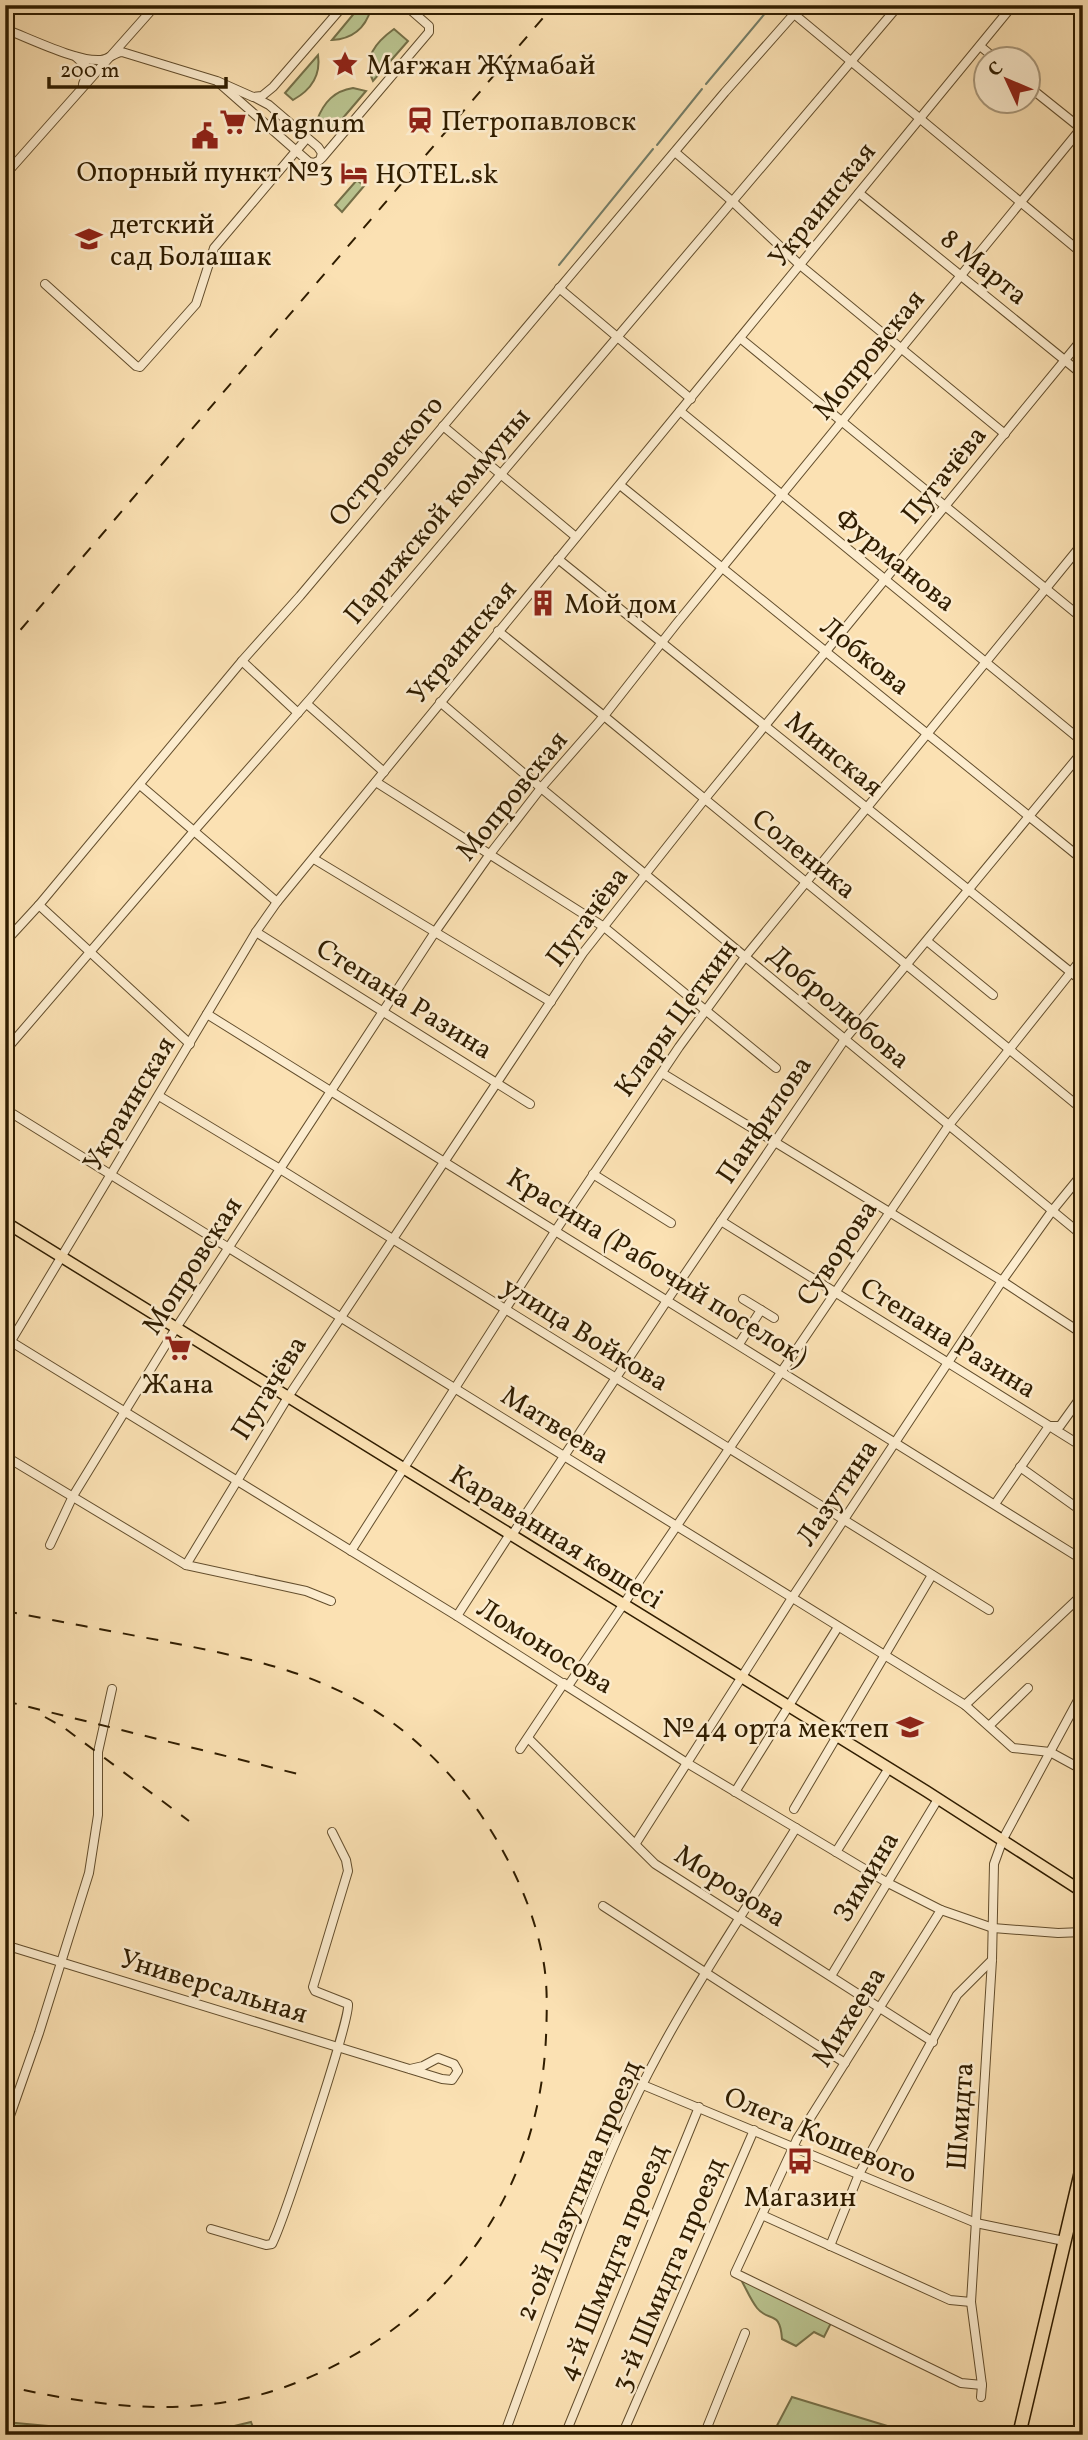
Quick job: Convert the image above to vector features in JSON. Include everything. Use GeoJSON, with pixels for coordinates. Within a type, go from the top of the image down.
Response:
{"type":"FeatureCollection","features":[{"type":"Feature","properties":{"kind":"highway"},"geometry":{"type":"LineString","coordinates":[[1019,2435],[1083,2163]]}},
{"type":"Feature","properties":{"kind":"main road","name":"Караванная көшесі"},"geometry":{"type":"LineString","coordinates":[[5,1222],[625,1604],[1003,1839],[1083,1892]]}},
{"type":"Feature","properties":{"kind":"street"},"geometry":{"type":"LineString","coordinates":[[5,176],[156,5]]}},
{"type":"Feature","properties":{"kind":"street"},"geometry":{"type":"LineString","coordinates":[[253,97],[265,94],[273,87],[344,5]]}},
{"type":"Feature","properties":{"kind":"street"},"geometry":{"type":"LineString","coordinates":[[217,81],[310,163],[320,160],[422,42],[430,29],[405,5]]}},
{"type":"Feature","properties":{"kind":"street","name":"Парижской коммуны"},"geometry":{"type":"LineString","coordinates":[[5,1051],[307,704],[899,5]]}},
{"type":"Feature","properties":{"kind":"street","name":"Украинская"},"geometry":{"type":"LineString","coordinates":[[980,46],[1013,5]]}},
{"type":"Feature","properties":{"kind":"street"},"geometry":{"type":"LineString","coordinates":[[1079,5],[1083,8]]}},
{"type":"Feature","properties":{"kind":"street"},"geometry":{"type":"LineString","coordinates":[[795,10],[850,62],[1083,254]]}},
{"type":"Feature","properties":{"kind":"street","name":"Островского"},"geometry":{"type":"LineString","coordinates":[[5,942],[795,10]]}},
{"type":"Feature","properties":{"kind":"street"},"geometry":{"type":"LineString","coordinates":[[5,29],[70,54],[104,60],[115,53],[125,53],[217,81],[273,109],[321,150],[320,160]]}},
{"type":"Feature","properties":{"kind":"street"},"geometry":{"type":"LineString","coordinates":[[70,54],[87,69],[86,78],[76,96]]}},
{"type":"Feature","properties":{"kind":"street","name":"Украинская"},"geometry":{"type":"LineString","coordinates":[[5,1350],[8,1339],[62,1258],[256,932],[277,902],[972,56]]}},
{"type":"Feature","properties":{"kind":"street"},"geometry":{"type":"LineString","coordinates":[[88,58],[97,66],[95,76]]}},
{"type":"Feature","properties":{"kind":"street"},"geometry":{"type":"LineString","coordinates":[[273,87],[270,98],[273,109]]}},
{"type":"Feature","properties":{"kind":"street"},"geometry":{"type":"LineString","coordinates":[[1042,97],[1082,128]]}},
{"type":"Feature","properties":{"kind":"street","name":"Мопровская"},"geometry":{"type":"LineString","coordinates":[[50,1545],[73,1496],[176,1328],[435,932],[490,854],[541,788],[604,716],[1082,128]]}},
{"type":"Feature","properties":{"kind":"street"},"geometry":{"type":"LineString","coordinates":[[45,284],[136,366],[141,367],[196,304],[214,248],[307,138]]}},
{"type":"Feature","properties":{"kind":"street"},"geometry":{"type":"LineString","coordinates":[[675,152],[800,265],[1005,434]]}},
{"type":"Feature","properties":{"kind":"street","name":"8 Марта"},"geometry":{"type":"LineString","coordinates":[[859,192],[1083,375]]}},
{"type":"Feature","properties":{"kind":"street"},"geometry":{"type":"LineString","coordinates":[[559,288],[691,398]]}},
{"type":"Feature","properties":{"kind":"street"},"geometry":{"type":"LineString","coordinates":[[740,338],[1083,619]]}},
{"type":"Feature","properties":{"kind":"street","name":"Пугачёва"},"geometry":{"type":"LineString","coordinates":[[186,1565],[288,1396],[583,953],[704,800],[1083,338]]}},
{"type":"Feature","properties":{"kind":"street","name":"Фурманова"},"geometry":{"type":"LineString","coordinates":[[680,411],[1083,742]]}},
{"type":"Feature","properties":{"kind":"street"},"geometry":{"type":"LineString","coordinates":[[443,426],[576,537]]}},
{"type":"Feature","properties":{"kind":"street","name":"Лобкова"},"geometry":{"type":"LineString","coordinates":[[620,485],[1083,860]]}},
{"type":"Feature","properties":{"kind":"street","name":"Клары Цеткин"},"geometry":{"type":"LineString","coordinates":[[351,1551],[402,1467],[556,1230],[705,1009],[1083,543]]}},
{"type":"Feature","properties":{"kind":"street","name":"Минская"},"geometry":{"type":"LineString","coordinates":[[558,559],[1083,982]]}},
{"type":"Feature","properties":{"kind":"street","name":"Соленика"},"geometry":{"type":"LineString","coordinates":[[498,632],[604,716],[1083,1111]]}},
{"type":"Feature","properties":{"kind":"street"},"geometry":{"type":"LineString","coordinates":[[242,661],[299,713]]}},
{"type":"Feature","properties":{"kind":"street","name":"Добролюбова"},"geometry":{"type":"LineString","coordinates":[[440,702],[645,875],[1083,1236]]}},
{"type":"Feature","properties":{"kind":"street"},"geometry":{"type":"LineString","coordinates":[[307,704],[384,772]]}},
{"type":"Feature","properties":{"kind":"street","name":"Панфилова"},"geometry":{"type":"LineString","coordinates":[[457,1616],[845,1039],[1083,751]]}},
{"type":"Feature","properties":{"kind":"street"},"geometry":{"type":"LineString","coordinates":[[376,782],[604,927],[776,1068]]}},
{"type":"Feature","properties":{"kind":"street"},"geometry":{"type":"LineString","coordinates":[[140,785],[277,902]]}},
{"type":"Feature","properties":{"kind":"street"},"geometry":{"type":"LineString","coordinates":[[314,859],[551,1002]]}},
{"type":"Feature","properties":{"kind":"street"},"geometry":{"type":"LineString","coordinates":[[39,905],[190,1044]]}},
{"type":"Feature","properties":{"kind":"street","name":"Степана Разина"},"geometry":{"type":"LineString","coordinates":[[256,932],[530,1104]]}},
{"type":"Feature","properties":{"kind":"street"},"geometry":{"type":"LineString","coordinates":[[926,941],[993,995]]}},
{"type":"Feature","properties":{"kind":"street","name":"Суворова"},"geometry":{"type":"LineString","coordinates":[[520,1749],[625,1604],[949,1125],[1083,957]]}},
{"type":"Feature","properties":{"kind":"street","name":"Красина (Рабочий поселок)"},"geometry":{"type":"LineString","coordinates":[[207,1014],[1083,1560]]}},
{"type":"Feature","properties":{"kind":"street"},"geometry":{"type":"LineString","coordinates":[[662,1073],[1002,1281],[1083,1334]]}},
{"type":"Feature","properties":{"kind":"street","name":"улица Войкова"},"geometry":{"type":"LineString","coordinates":[[159,1096],[281,1169],[989,1610]]}},
{"type":"Feature","properties":{"kind":"street","name":"Матвеева"},"geometry":{"type":"LineString","coordinates":[[5,1109],[965,1705],[1013,1748],[1050,1752],[1083,1770]]}},
{"type":"Feature","properties":{"kind":"street","name":"Лазутина"},"geometry":{"type":"LineString","coordinates":[[636,1843],[792,1598],[1002,1281],[1083,1173]]}},
{"type":"Feature","properties":{"kind":"street"},"geometry":{"type":"LineString","coordinates":[[593,1174],[671,1223]]}},
{"type":"Feature","properties":{"kind":"street","name":"Степана Разина"},"geometry":{"type":"LineString","coordinates":[[721,1221],[1083,1447]]}},
{"type":"Feature","properties":{"kind":"street"},"geometry":{"type":"LineString","coordinates":[[744,1299],[774,1318]]}},
{"type":"Feature","properties":{"kind":"street"},"geometry":{"type":"LineString","coordinates":[[739,1344],[761,1310]]}},
{"type":"Feature","properties":{"kind":"street","name":"Ломоносова"},"geometry":{"type":"LineString","coordinates":[[8,1339],[566,1684],[687,1763],[888,1883],[941,1910],[993,1928],[1058,1933],[1083,1932]]}},
{"type":"Feature","properties":{"kind":"street"},"geometry":{"type":"LineString","coordinates":[[995,1504],[1049,1426],[1060,1426],[1082,1396]]}},
{"type":"Feature","properties":{"kind":"street"},"geometry":{"type":"LineString","coordinates":[[5,1456],[186,1565],[306,1591],[331,1601]]}},
{"type":"Feature","properties":{"kind":"street"},"geometry":{"type":"LineString","coordinates":[[1020,1467],[1083,1512]]}},
{"type":"Feature","properties":{"kind":"street"},"geometry":{"type":"LineString","coordinates":[[794,1809],[932,1575]]}},
{"type":"Feature","properties":{"kind":"street"},"geometry":{"type":"LineString","coordinates":[[965,1705],[1083,1594]]}},
{"type":"Feature","properties":{"kind":"street"},"geometry":{"type":"LineString","coordinates":[[734,1791],[838,1627]]}},
{"type":"Feature","properties":{"kind":"street"},"geometry":{"type":"LineString","coordinates":[[990,1725],[1028,1688]]}},
{"type":"Feature","properties":{"kind":"street"},"geometry":{"type":"LineString","coordinates":[[5,2130],[62,1963],[89,1873],[98,1815],[98,1752],[112,1689]]}},
{"type":"Feature","properties":{"kind":"street","name":"Шмидта"},"geometry":{"type":"LineString","coordinates":[[981,2397],[982,2385],[971,2302],[992,1961],[995,1859],[1003,1839],[1083,1690]]}},
{"type":"Feature","properties":{"kind":"street","name":"Морозова"},"geometry":{"type":"LineString","coordinates":[[528,1738],[655,1864],[933,2042]]}},
{"type":"Feature","properties":{"kind":"street"},"geometry":{"type":"LineString","coordinates":[[836,1852],[888,1768]]}},
{"type":"Feature","properties":{"kind":"street","name":"Зимина"},"geometry":{"type":"LineString","coordinates":[[831,1976],[938,1799]]}},
{"type":"Feature","properties":{"kind":"street","name":"2-ой Лазутина проезд"},"geometry":{"type":"LineString","coordinates":[[504,2435],[584,2218],[643,2085],[796,1828]]}},
{"type":"Feature","properties":{"kind":"street"},"geometry":{"type":"LineString","coordinates":[[211,2229],[266,2245],[273,2242],[339,2047],[349,2010],[348,2004],[315,1991],[313,1987],[348,1871],[346,1860],[332,1832]]}},
{"type":"Feature","properties":{"kind":"street"},"geometry":{"type":"LineString","coordinates":[[603,1906],[845,2063]]}},
{"type":"Feature","properties":{"kind":"street","name":"Михеева"},"geometry":{"type":"LineString","coordinates":[[941,1910],[793,2147],[735,2273],[961,2383],[982,2385]]}},
{"type":"Feature","properties":{"kind":"street","name":"Универсальная"},"geometry":{"type":"LineString","coordinates":[[5,1945],[410,2069],[450,2080],[458,2071],[454,2064],[438,2058],[410,2069]]}},
{"type":"Feature","properties":{"kind":"street"},"geometry":{"type":"LineString","coordinates":[[830,2246],[859,2174],[959,1992],[992,1961]]}},
{"type":"Feature","properties":{"kind":"street","name":"Олега Кошевого"},"geometry":{"type":"LineString","coordinates":[[643,2085],[976,2223],[1064,2241]]}},
{"type":"Feature","properties":{"kind":"street","name":"4-й Шмидта проезд"},"geometry":{"type":"LineString","coordinates":[[565,2435],[699,2107]]}},
{"type":"Feature","properties":{"kind":"street","name":"3-й Шмидта проезд"},"geometry":{"type":"LineString","coordinates":[[623,2434],[754,2130]]}},
{"type":"Feature","properties":{"kind":"street"},"geometry":{"type":"LineString","coordinates":[[762,2215],[950,2300],[971,2302]]}},
{"type":"Feature","properties":{"kind":"street"},"geometry":{"type":"LineString","coordinates":[[704,2435],[745,2333]]}},
{"type":"Feature","properties":{"kind":"green space"},"geometry":{"type":"Polygon","coordinates":[[[361,5],[367,5],[371,9],[357,32],[346,38],[332,40],[361,5]]]}},
{"type":"Feature","properties":{"kind":"green space"},"geometry":{"type":"Polygon","coordinates":[[[394,29],[408,41],[373,81],[370,58],[377,45],[394,29]]]}},
{"type":"Feature","properties":{"kind":"green space"},"geometry":{"type":"Polygon","coordinates":[[[318,55],[318,69],[313,82],[293,100],[285,93],[318,55]]]}},
{"type":"Feature","properties":{"kind":"green space"},"geometry":{"type":"Polygon","coordinates":[[[353,88],[366,91],[331,132],[317,120],[320,114],[326,103],[335,95],[353,88]]]}},
{"type":"Feature","properties":{"kind":"green space"},"geometry":{"type":"Polygon","coordinates":[[[357,180],[364,186],[342,212],[335,205],[357,180]]]}},
{"type":"Feature","properties":{"kind":"green space"},"geometry":{"type":"Polygon","coordinates":[[[740,2278],[831,2323],[824,2337],[814,2332],[796,2346],[782,2339],[779,2324],[757,2308],[740,2278]]]}},
{"type":"Feature","properties":{"kind":"green space"},"geometry":{"type":"Polygon","coordinates":[[[792,2397],[917,2435],[772,2435],[792,2397]]]}},
{"type":"Feature","properties":{"kind":"green space"},"geometry":{"type":"Polygon","coordinates":[[[5,2422],[146,2435],[5,2435],[5,2422]]]}},
{"type":"Feature","properties":{"kind":"green space"},"geometry":{"type":"Polygon","coordinates":[[[251,2422],[256,2435],[197,2435],[251,2422]]]}},
{"type":"Feature","properties":{"kind":"waterway"},"geometry":{"type":"LineString","coordinates":[[706,84],[772,5]]}},
{"type":"Feature","properties":{"kind":"waterway"},"geometry":{"type":"LineString","coordinates":[[657,145],[702,89]]}},
{"type":"Feature","properties":{"kind":"waterway"},"geometry":{"type":"LineString","coordinates":[[559,265],[653,149]]}},
{"type":"Feature","properties":{"kind":"railway"},"geometry":{"type":"LineString","coordinates":[[5,648],[554,5]]}},
{"type":"Feature","properties":{"kind":"railway"},"geometry":{"type":"LineString","coordinates":[[5,1611],[189,1646],[267,1664],[342,1692],[399,1727],[457,1783],[501,1847],[526,1899],[538,1935],[547,2006],[539,2095],[525,2149],[503,2200],[475,2247],[439,2289],[398,2326],[351,2357],[298,2382],[225,2402],[189,2406],[116,2405],[5,2386]]}},
{"type":"Feature","properties":{"kind":"railway"},"geometry":{"type":"LineString","coordinates":[[5,1701],[306,1776]]}},
{"type":"Feature","properties":{"kind":"railway"},"geometry":{"type":"LineString","coordinates":[[45,1717],[63,1727],[189,1821]]}},
{"type":"Feature","properties":{"kind":"place","name":"Мағжан Жұмабай"},"geometry":{"type":"Point","coordinates":[345,64]}},
{"type":"Feature","properties":{"kind":"place","name":"Петропавловск"},"geometry":{"type":"Point","coordinates":[420,120]}},
{"type":"Feature","properties":{"kind":"place","name":"Magnum"},"geometry":{"type":"Point","coordinates":[233,122]}},
{"type":"Feature","properties":{"kind":"place","name":"Опорный пункт №3"},"geometry":{"type":"Point","coordinates":[205,136]}},
{"type":"Feature","properties":{"kind":"place","name":"HOTEL.sk"},"geometry":{"type":"Point","coordinates":[354,173]}},
{"type":"Feature","properties":{"kind":"place","name":"детский сад Болашак"},"geometry":{"type":"Point","coordinates":[89,239]}},
{"type":"Feature","properties":{"kind":"place","name":"Мой дом"},"geometry":{"type":"Point","coordinates":[543,603]}},
{"type":"Feature","properties":{"kind":"place","name":"Жана"},"geometry":{"type":"Point","coordinates":[178,1348]}},
{"type":"Feature","properties":{"kind":"place","name":"№44 орта мектеп"},"geometry":{"type":"Point","coordinates":[910,1727]}},
{"type":"Feature","properties":{"kind":"place","name":"Магазин"},"geometry":{"type":"Point","coordinates":[800,2161]}}]}
